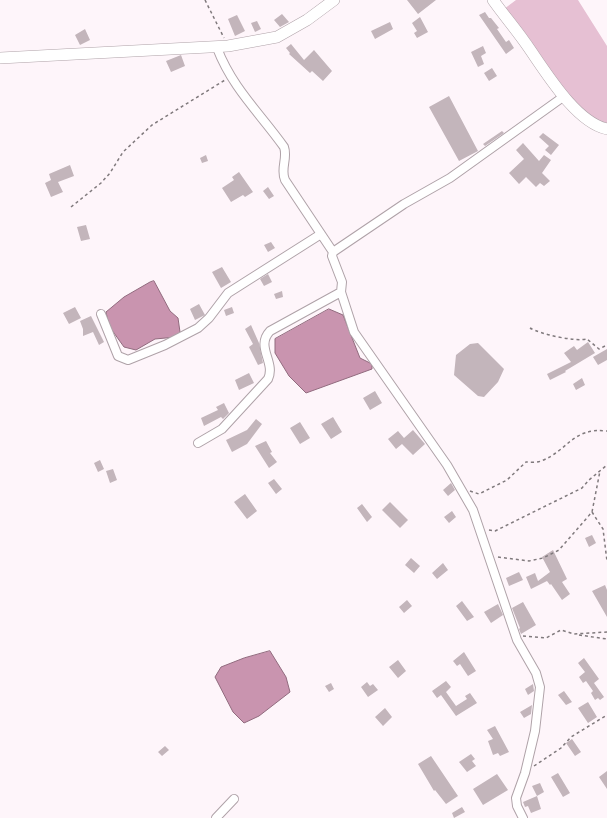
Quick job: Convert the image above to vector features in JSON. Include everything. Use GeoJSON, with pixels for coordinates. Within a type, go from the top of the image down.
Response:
{"type":"FeatureCollection","features":[{"type":"Feature","properties":{"kind":"main road"},"geometry":{"type":"LineString","coordinates":[[0,58],[216,48],[228,46],[277,37],[307,20],[334,0]]}},
{"type":"Feature","properties":{"kind":"main road"},"geometry":{"type":"LineString","coordinates":[[493,0],[524,40],[563,97],[589,120],[607,129]]}},
{"type":"Feature","properties":{"kind":"street"},"geometry":{"type":"LineString","coordinates":[[216,48],[229,76],[243,97],[284,147],[283,176],[333,252],[332,259],[342,282],[342,292],[354,332],[447,465],[473,510],[516,636],[536,674],[540,687],[535,731],[525,773],[516,798],[517,806],[523,818]]}},
{"type":"Feature","properties":{"kind":"street"},"geometry":{"type":"LineString","coordinates":[[333,252],[404,204],[450,178],[563,97]]}},
{"type":"Feature","properties":{"kind":"street"},"geometry":{"type":"LineString","coordinates":[[101,314],[118,356],[128,360],[165,345],[198,328],[228,293],[321,234]]}},
{"type":"Feature","properties":{"kind":"street"},"geometry":{"type":"LineString","coordinates":[[198,443],[222,429],[268,379],[270,374],[264,342],[265,337],[270,331],[342,292]]}},
{"type":"Feature","properties":{"kind":"street"},"geometry":{"type":"LineString","coordinates":[[216,818],[234,799]]}},
{"type":"Feature","properties":{"kind":"path"},"geometry":{"type":"LineString","coordinates":[[205,0],[228,46]]}},
{"type":"Feature","properties":{"kind":"path"},"geometry":{"type":"LineString","coordinates":[[71,207],[101,183],[110,173],[123,152],[152,125],[229,76]]}},
{"type":"Feature","properties":{"kind":"path"},"geometry":{"type":"LineString","coordinates":[[530,328],[538,333],[549,334],[578,342],[587,339],[599,350],[607,345]]}},
{"type":"Feature","properties":{"kind":"path"},"geometry":{"type":"LineString","coordinates":[[461,488],[479,494],[507,480],[526,462],[541,462],[563,447],[574,437],[588,432],[607,431]]}},
{"type":"Feature","properties":{"kind":"path"},"geometry":{"type":"LineString","coordinates":[[480,529],[495,531],[582,488],[607,465]]}},
{"type":"Feature","properties":{"kind":"path"},"geometry":{"type":"LineString","coordinates":[[488,555],[529,561],[543,558],[559,550],[592,512],[600,471]]}},
{"type":"Feature","properties":{"kind":"path"},"geometry":{"type":"LineString","coordinates":[[592,512],[603,529],[607,561]]}},
{"type":"Feature","properties":{"kind":"path"},"geometry":{"type":"LineString","coordinates":[[516,636],[532,635],[546,638],[561,630],[607,640]]}},
{"type":"Feature","properties":{"kind":"path"},"geometry":{"type":"LineString","coordinates":[[574,634],[607,632]]}},
{"type":"Feature","properties":{"kind":"path"},"geometry":{"type":"LineString","coordinates":[[525,773],[560,748],[571,737],[607,715]]}},
{"type":"Feature","properties":{"kind":"shaded area"},"geometry":{"type":"Polygon","coordinates":[[[516,0],[578,0],[607,46],[607,125],[593,122],[559,89],[532,46],[532,42],[504,9],[516,0]]]}},
{"type":"Feature","properties":{"kind":"shaded area"},"geometry":{"type":"Polygon","coordinates":[[[154,281],[170,311],[178,318],[180,332],[176,337],[155,339],[136,350],[124,347],[109,326],[106,312],[124,297],[154,281]]]}},
{"type":"Feature","properties":{"kind":"shaded area"},"geometry":{"type":"Polygon","coordinates":[[[329,309],[343,315],[360,358],[372,364],[372,369],[306,393],[289,376],[275,353],[275,339],[329,309]]]}},
{"type":"Feature","properties":{"kind":"shaded area"},"geometry":{"type":"Polygon","coordinates":[[[270,651],[286,677],[290,692],[259,716],[244,723],[233,712],[215,677],[221,667],[244,658],[270,651]]]}},
{"type":"Feature","properties":{"kind":"building"},"geometry":{"type":"Polygon","coordinates":[[[407,0],[436,0],[418,14],[407,0]]]}},
{"type":"Feature","properties":{"kind":"building"},"geometry":{"type":"Polygon","coordinates":[[[485,12],[499,28],[497,29],[506,42],[509,40],[514,48],[506,54],[479,15],[485,12]]]}},
{"type":"Feature","properties":{"kind":"building"},"geometry":{"type":"Polygon","coordinates":[[[282,14],[289,22],[280,27],[274,20],[282,14]]]}},
{"type":"Feature","properties":{"kind":"building"},"geometry":{"type":"Polygon","coordinates":[[[237,15],[245,31],[235,36],[228,19],[237,15]]]}},
{"type":"Feature","properties":{"kind":"building"},"geometry":{"type":"Polygon","coordinates":[[[420,17],[428,32],[417,38],[414,33],[417,31],[412,23],[420,17]]]}},
{"type":"Feature","properties":{"kind":"building"},"geometry":{"type":"Polygon","coordinates":[[[257,21],[261,29],[255,32],[251,23],[257,21]]]}},
{"type":"Feature","properties":{"kind":"building"},"geometry":{"type":"Polygon","coordinates":[[[390,22],[393,29],[375,39],[371,31],[390,22]]]}},
{"type":"Feature","properties":{"kind":"building"},"geometry":{"type":"Polygon","coordinates":[[[85,29],[90,40],[80,45],[75,35],[85,29]]]}},
{"type":"Feature","properties":{"kind":"building"},"geometry":{"type":"Polygon","coordinates":[[[291,44],[304,60],[314,50],[332,71],[323,81],[312,71],[310,73],[289,54],[290,53],[286,48],[291,44]]]}},
{"type":"Feature","properties":{"kind":"building"},"geometry":{"type":"Polygon","coordinates":[[[483,46],[486,53],[481,56],[484,64],[478,67],[471,52],[483,46]]]}},
{"type":"Feature","properties":{"kind":"building"},"geometry":{"type":"Polygon","coordinates":[[[181,55],[185,66],[171,72],[166,61],[181,55]]]}},
{"type":"Feature","properties":{"kind":"building"},"geometry":{"type":"Polygon","coordinates":[[[492,68],[497,76],[489,81],[484,73],[492,68]]]}},
{"type":"Feature","properties":{"kind":"building"},"geometry":{"type":"Polygon","coordinates":[[[449,96],[478,151],[459,161],[429,107],[449,96]]]}},
{"type":"Feature","properties":{"kind":"building"},"geometry":{"type":"Polygon","coordinates":[[[502,131],[504,133],[485,146],[483,144],[502,131]]]}},
{"type":"Feature","properties":{"kind":"building"},"geometry":{"type":"Polygon","coordinates":[[[543,133],[559,145],[551,155],[545,150],[549,146],[539,137],[543,133]]]}},
{"type":"Feature","properties":{"kind":"building"},"geometry":{"type":"Polygon","coordinates":[[[523,143],[539,161],[544,155],[551,160],[542,173],[550,181],[544,186],[540,183],[536,187],[526,177],[519,184],[509,173],[524,159],[516,150],[523,143]]]}},
{"type":"Feature","properties":{"kind":"building"},"geometry":{"type":"Polygon","coordinates":[[[206,155],[208,161],[202,163],[200,158],[206,155]]]}},
{"type":"Feature","properties":{"kind":"building"},"geometry":{"type":"Polygon","coordinates":[[[70,165],[74,176],[58,182],[63,192],[51,197],[45,183],[51,180],[49,174],[70,165]]]}},
{"type":"Feature","properties":{"kind":"building"},"geometry":{"type":"Polygon","coordinates":[[[239,172],[253,192],[245,197],[243,195],[231,202],[222,188],[234,180],[232,177],[239,172]]]}},
{"type":"Feature","properties":{"kind":"building"},"geometry":{"type":"Polygon","coordinates":[[[268,187],[274,196],[269,199],[263,191],[268,187]]]}},
{"type":"Feature","properties":{"kind":"building"},"geometry":{"type":"Polygon","coordinates":[[[86,225],[90,239],[81,241],[77,227],[86,225]]]}},
{"type":"Feature","properties":{"kind":"building"},"geometry":{"type":"Polygon","coordinates":[[[271,242],[275,248],[268,252],[264,245],[271,242]]]}},
{"type":"Feature","properties":{"kind":"building"},"geometry":{"type":"Polygon","coordinates":[[[222,267],[231,282],[221,288],[212,272],[222,267]]]}},
{"type":"Feature","properties":{"kind":"building"},"geometry":{"type":"Polygon","coordinates":[[[268,274],[272,282],[264,286],[260,279],[268,274]]]}},
{"type":"Feature","properties":{"kind":"building"},"geometry":{"type":"Polygon","coordinates":[[[282,291],[283,297],[276,299],[274,294],[282,291]]]}},
{"type":"Feature","properties":{"kind":"building"},"geometry":{"type":"Polygon","coordinates":[[[199,304],[205,315],[195,320],[190,309],[199,304]]]}},
{"type":"Feature","properties":{"kind":"building"},"geometry":{"type":"Polygon","coordinates":[[[75,307],[81,318],[69,324],[63,313],[75,307]]]}},
{"type":"Feature","properties":{"kind":"building"},"geometry":{"type":"Polygon","coordinates":[[[232,307],[234,313],[226,316],[224,310],[232,307]]]}},
{"type":"Feature","properties":{"kind":"building"},"geometry":{"type":"Polygon","coordinates":[[[91,316],[104,342],[99,345],[93,332],[83,336],[83,329],[80,321],[91,316]]]}},
{"type":"Feature","properties":{"kind":"building"},"geometry":{"type":"Polygon","coordinates":[[[251,325],[259,343],[263,363],[258,365],[249,347],[253,344],[245,329],[251,325]]]}},
{"type":"Feature","properties":{"kind":"building"},"geometry":{"type":"Polygon","coordinates":[[[588,342],[595,353],[565,371],[566,372],[550,380],[547,374],[571,362],[564,353],[574,346],[577,350],[588,342]]]}},
{"type":"Feature","properties":{"kind":"building"},"geometry":{"type":"Polygon","coordinates":[[[478,343],[504,369],[498,382],[484,397],[478,396],[454,375],[456,355],[470,344],[478,343]]]}},
{"type":"Feature","properties":{"kind":"building"},"geometry":{"type":"Polygon","coordinates":[[[607,349],[607,360],[598,365],[593,357],[607,349]]]}},
{"type":"Feature","properties":{"kind":"building"},"geometry":{"type":"Polygon","coordinates":[[[249,373],[254,383],[239,390],[235,380],[249,373]]]}},
{"type":"Feature","properties":{"kind":"building"},"geometry":{"type":"Polygon","coordinates":[[[582,378],[585,385],[576,390],[573,384],[582,378]]]}},
{"type":"Feature","properties":{"kind":"building"},"geometry":{"type":"Polygon","coordinates":[[[375,391],[382,403],[370,410],[363,398],[375,391]]]}},
{"type":"Feature","properties":{"kind":"building"},"geometry":{"type":"Polygon","coordinates":[[[224,403],[229,413],[223,419],[221,417],[204,426],[201,418],[218,410],[216,407],[224,403]]]}},
{"type":"Feature","properties":{"kind":"building"},"geometry":{"type":"Polygon","coordinates":[[[333,417],[342,432],[331,439],[321,424],[333,417]]]}},
{"type":"Feature","properties":{"kind":"building"},"geometry":{"type":"Polygon","coordinates":[[[256,419],[262,424],[247,444],[232,452],[226,440],[247,430],[256,419]]]}},
{"type":"Feature","properties":{"kind":"building"},"geometry":{"type":"Polygon","coordinates":[[[300,422],[310,438],[300,444],[290,428],[300,422]]]}},
{"type":"Feature","properties":{"kind":"building"},"geometry":{"type":"Polygon","coordinates":[[[413,430],[425,444],[413,455],[402,444],[396,449],[388,439],[398,431],[404,438],[413,430]]]}},
{"type":"Feature","properties":{"kind":"building"},"geometry":{"type":"Polygon","coordinates":[[[266,441],[272,452],[270,453],[277,462],[269,468],[255,446],[266,441]]]}},
{"type":"Feature","properties":{"kind":"building"},"geometry":{"type":"Polygon","coordinates":[[[100,460],[104,469],[98,472],[94,463],[100,460]]]}},
{"type":"Feature","properties":{"kind":"building"},"geometry":{"type":"Polygon","coordinates":[[[113,469],[117,480],[110,483],[106,471],[113,469]]]}},
{"type":"Feature","properties":{"kind":"building"},"geometry":{"type":"Polygon","coordinates":[[[274,479],[282,489],[276,494],[268,483],[274,479]]]}},
{"type":"Feature","properties":{"kind":"building"},"geometry":{"type":"Polygon","coordinates":[[[451,483],[455,490],[448,496],[443,490],[451,483]]]}},
{"type":"Feature","properties":{"kind":"building"},"geometry":{"type":"Polygon","coordinates":[[[245,494],[257,511],[247,519],[234,502],[245,494]]]}},
{"type":"Feature","properties":{"kind":"building"},"geometry":{"type":"Polygon","coordinates":[[[390,502],[408,520],[400,528],[382,510],[390,502]]]}},
{"type":"Feature","properties":{"kind":"building"},"geometry":{"type":"Polygon","coordinates":[[[362,504],[372,517],[367,522],[357,508],[362,504]]]}},
{"type":"Feature","properties":{"kind":"building"},"geometry":{"type":"Polygon","coordinates":[[[452,511],[456,517],[449,523],[444,517],[452,511]]]}},
{"type":"Feature","properties":{"kind":"building"},"geometry":{"type":"Polygon","coordinates":[[[592,535],[596,543],[589,547],[585,538],[592,535]]]}},
{"type":"Feature","properties":{"kind":"building"},"geometry":{"type":"Polygon","coordinates":[[[553,550],[567,579],[562,582],[570,594],[562,600],[551,584],[550,585],[547,581],[531,589],[526,577],[535,573],[538,581],[550,572],[542,557],[553,550]]]}},
{"type":"Feature","properties":{"kind":"building"},"geometry":{"type":"Polygon","coordinates":[[[411,558],[420,566],[414,573],[405,565],[411,558]]]}},
{"type":"Feature","properties":{"kind":"building"},"geometry":{"type":"Polygon","coordinates":[[[443,563],[448,570],[437,579],[432,573],[443,563]]]}},
{"type":"Feature","properties":{"kind":"building"},"geometry":{"type":"Polygon","coordinates":[[[519,572],[523,580],[509,586],[506,578],[519,572]]]}},
{"type":"Feature","properties":{"kind":"building"},"geometry":{"type":"Polygon","coordinates":[[[605,585],[607,590],[607,617],[592,591],[605,585]]]}},
{"type":"Feature","properties":{"kind":"building"},"geometry":{"type":"Polygon","coordinates":[[[407,600],[412,606],[404,613],[399,607],[407,600]]]}},
{"type":"Feature","properties":{"kind":"building"},"geometry":{"type":"Polygon","coordinates":[[[462,601],[474,617],[467,621],[456,606],[462,601]]]}},
{"type":"Feature","properties":{"kind":"building"},"geometry":{"type":"Polygon","coordinates":[[[523,602],[536,625],[521,634],[512,608],[523,602]]]}},
{"type":"Feature","properties":{"kind":"building"},"geometry":{"type":"Polygon","coordinates":[[[498,604],[503,615],[491,623],[484,612],[498,604]]]}},
{"type":"Feature","properties":{"kind":"building"},"geometry":{"type":"Polygon","coordinates":[[[464,652],[476,671],[468,676],[460,664],[457,666],[453,661],[464,652]]]}},
{"type":"Feature","properties":{"kind":"building"},"geometry":{"type":"Polygon","coordinates":[[[584,658],[599,679],[594,683],[604,697],[600,700],[598,698],[595,700],[591,693],[593,691],[586,681],[583,683],[579,677],[585,672],[578,663],[584,658]]]}},
{"type":"Feature","properties":{"kind":"building"},"geometry":{"type":"Polygon","coordinates":[[[398,660],[406,671],[398,678],[389,667],[398,660]]]}},
{"type":"Feature","properties":{"kind":"building"},"geometry":{"type":"Polygon","coordinates":[[[446,681],[451,687],[446,692],[456,706],[467,699],[465,696],[470,693],[477,703],[456,716],[441,695],[437,698],[432,691],[446,681]]]}},
{"type":"Feature","properties":{"kind":"building"},"geometry":{"type":"Polygon","coordinates":[[[367,682],[370,686],[373,684],[378,690],[368,697],[361,687],[367,682]]]}},
{"type":"Feature","properties":{"kind":"building"},"geometry":{"type":"Polygon","coordinates":[[[331,683],[334,689],[329,692],[325,686],[331,683]]]}},
{"type":"Feature","properties":{"kind":"building"},"geometry":{"type":"Polygon","coordinates":[[[533,684],[534,691],[528,695],[525,689],[533,684]]]}},
{"type":"Feature","properties":{"kind":"building"},"geometry":{"type":"Polygon","coordinates":[[[564,691],[572,702],[566,705],[558,695],[564,691]]]}},
{"type":"Feature","properties":{"kind":"building"},"geometry":{"type":"Polygon","coordinates":[[[588,702],[597,717],[588,723],[578,708],[588,702]]]}},
{"type":"Feature","properties":{"kind":"building"},"geometry":{"type":"Polygon","coordinates":[[[532,705],[531,714],[524,718],[520,712],[532,705]]]}},
{"type":"Feature","properties":{"kind":"building"},"geometry":{"type":"Polygon","coordinates":[[[385,708],[392,717],[383,726],[375,717],[385,708]]]}},
{"type":"Feature","properties":{"kind":"building"},"geometry":{"type":"Polygon","coordinates":[[[495,726],[509,752],[500,756],[498,753],[493,755],[488,741],[493,739],[487,730],[495,726]]]}},
{"type":"Feature","properties":{"kind":"building"},"geometry":{"type":"Polygon","coordinates":[[[572,739],[581,752],[575,756],[566,743],[572,739]]]}},
{"type":"Feature","properties":{"kind":"building"},"geometry":{"type":"Polygon","coordinates":[[[165,746],[169,750],[162,756],[158,752],[165,746]]]}},
{"type":"Feature","properties":{"kind":"building"},"geometry":{"type":"Polygon","coordinates":[[[471,754],[475,759],[472,761],[476,766],[467,772],[459,762],[471,754]]]}},
{"type":"Feature","properties":{"kind":"building"},"geometry":{"type":"Polygon","coordinates":[[[431,756],[458,796],[446,804],[435,790],[434,791],[418,764],[431,756]]]}},
{"type":"Feature","properties":{"kind":"building"},"geometry":{"type":"Polygon","coordinates":[[[607,771],[607,789],[599,777],[607,771]]]}},
{"type":"Feature","properties":{"kind":"building"},"geometry":{"type":"Polygon","coordinates":[[[558,773],[570,793],[563,797],[551,777],[558,773]]]}},
{"type":"Feature","properties":{"kind":"building"},"geometry":{"type":"Polygon","coordinates":[[[497,774],[508,790],[483,805],[473,789],[497,774]]]}},
{"type":"Feature","properties":{"kind":"building"},"geometry":{"type":"Polygon","coordinates":[[[540,783],[544,792],[537,796],[532,786],[540,783]]]}},
{"type":"Feature","properties":{"kind":"building"},"geometry":{"type":"Polygon","coordinates":[[[537,796],[541,809],[531,813],[528,806],[525,807],[523,802],[537,796]]]}},
{"type":"Feature","properties":{"kind":"building"},"geometry":{"type":"Polygon","coordinates":[[[462,807],[465,812],[454,818],[452,813],[462,807]]]}}]}
